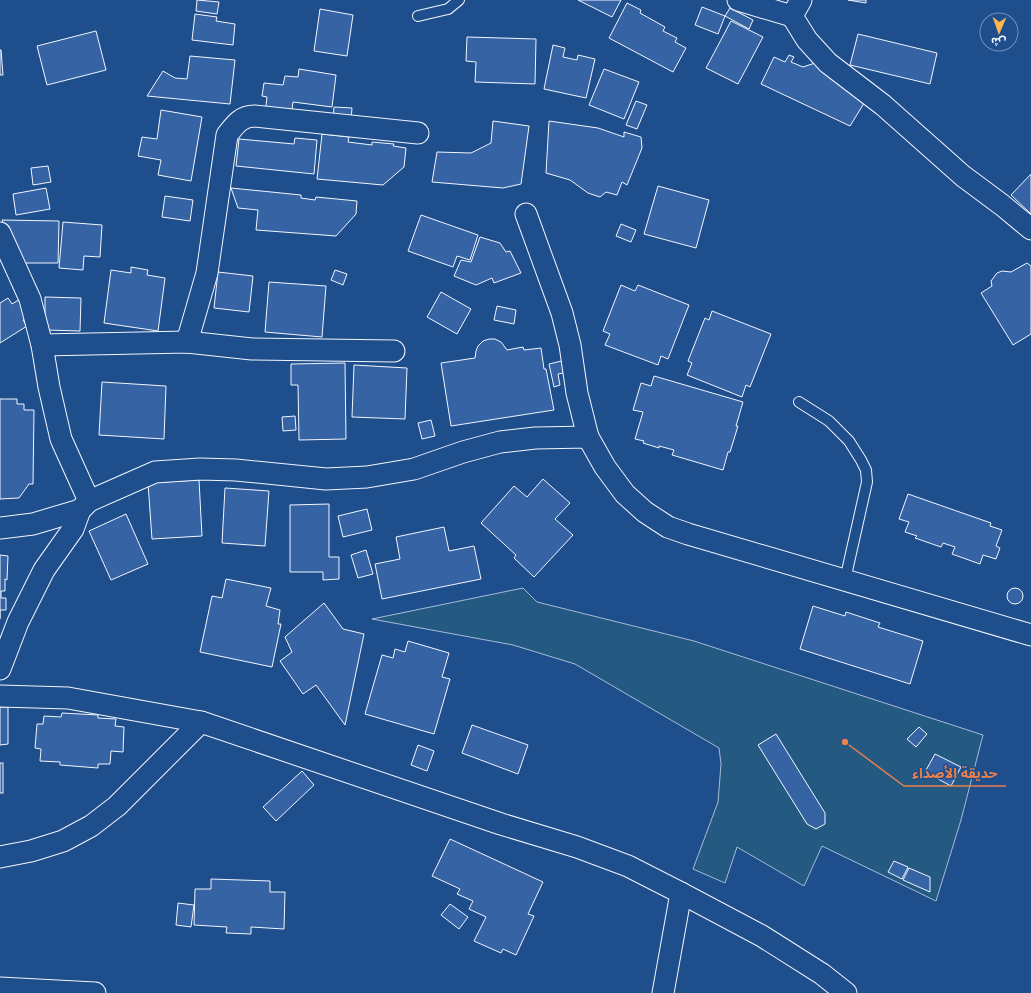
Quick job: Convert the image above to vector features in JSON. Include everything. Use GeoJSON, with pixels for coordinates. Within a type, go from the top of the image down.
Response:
{"type":"FeatureCollection","features":[{"type":"Feature","properties":{"kind":"street"},"geometry":{"type":"LineString","coordinates":[[738,0],[796,8],[807,40],[828,63],[883,105],[963,176],[1031,229]]}},
{"type":"Feature","properties":{"kind":"street"},"geometry":{"type":"LineString","coordinates":[[187,342],[207,273],[227,135],[239,121],[248,116],[254,116],[418,133]]}},
{"type":"Feature","properties":{"kind":"street"},"geometry":{"type":"LineString","coordinates":[[526,214],[562,313],[570,344],[578,393],[588,437],[606,467],[625,494],[645,512],[668,527],[688,534],[1031,635]]}},
{"type":"Feature","properties":{"kind":"street"},"geometry":{"type":"LineString","coordinates":[[0,233],[30,299],[42,346],[49,387],[61,439],[85,506],[73,529],[44,570],[18,622],[0,669]]}},
{"type":"Feature","properties":{"kind":"street"},"geometry":{"type":"LineString","coordinates":[[42,346],[187,342],[252,349],[394,351]]}},
{"type":"Feature","properties":{"kind":"street"},"geometry":{"type":"LineString","coordinates":[[0,528],[33,524],[85,506],[155,472],[200,469],[236,470],[326,479],[367,477],[414,469],[463,452],[500,442],[535,438],[588,437]]}},
{"type":"Feature","properties":{"kind":"street"},"geometry":{"type":"LineString","coordinates":[[0,696],[68,698],[201,722],[501,824],[577,847],[628,866],[762,936],[822,974],[846,993]]}},
{"type":"Feature","properties":{"kind":"street"},"geometry":{"type":"LineString","coordinates":[[0,857],[31,851],[64,841],[91,826],[117,806],[201,722]]}},
{"type":"Feature","properties":{"kind":"street"},"geometry":{"type":"LineString","coordinates":[[663,993],[681,893]]}},
{"type":"Feature","properties":{"kind":"street"},"geometry":{"type":"LineString","coordinates":[[0,988],[95,993]]}},
{"type":"Feature","properties":{"kind":"lane"},"geometry":{"type":"LineString","coordinates":[[418,16],[448,9],[459,0]]}},
{"type":"Feature","properties":{"kind":"lane"},"geometry":{"type":"LineString","coordinates":[[799,402],[829,421],[849,441],[866,470],[867,482],[844,580]]}},
{"type":"Feature","properties":{"kind":"shaded area"},"geometry":{"type":"Polygon","coordinates":[[[523,588],[537,602],[694,641],[983,735],[961,820],[936,901],[822,846],[804,886],[737,847],[725,883],[693,869],[718,802],[721,764],[719,748],[575,664],[513,645],[372,619],[523,588]]]}},
{"type":"Feature","properties":{"kind":"building"},"geometry":{"type":"Polygon","coordinates":[[[197,0],[219,2],[217,14],[196,11],[197,0]]]}},
{"type":"Feature","properties":{"kind":"building"},"geometry":{"type":"Polygon","coordinates":[[[578,0],[621,0],[612,17],[578,0]]]}},
{"type":"Feature","properties":{"kind":"building"},"geometry":{"type":"Polygon","coordinates":[[[848,0],[866,0],[866,3],[848,0]]]}},
{"type":"Feature","properties":{"kind":"building"},"geometry":{"type":"Polygon","coordinates":[[[627,3],[641,10],[640,13],[665,27],[663,31],[677,38],[675,42],[686,48],[673,72],[609,38],[627,3]]]}},
{"type":"Feature","properties":{"kind":"building"},"geometry":{"type":"Polygon","coordinates":[[[702,7],[725,16],[718,34],[695,25],[702,7]]]}},
{"type":"Feature","properties":{"kind":"building"},"geometry":{"type":"Polygon","coordinates":[[[730,8],[753,20],[749,29],[725,16],[730,8]]]}},
{"type":"Feature","properties":{"kind":"building"},"geometry":{"type":"Polygon","coordinates":[[[320,9],[353,15],[347,56],[314,51],[320,9]]]}},
{"type":"Feature","properties":{"kind":"building"},"geometry":{"type":"Polygon","coordinates":[[[195,14],[217,17],[216,21],[235,24],[233,45],[192,40],[195,14]]]}},
{"type":"Feature","properties":{"kind":"building"},"geometry":{"type":"Polygon","coordinates":[[[731,21],[763,37],[738,84],[706,68],[731,21]]]}},
{"type":"Feature","properties":{"kind":"building"},"geometry":{"type":"Polygon","coordinates":[[[96,31],[106,70],[47,85],[37,46],[96,31]]]}},
{"type":"Feature","properties":{"kind":"building"},"geometry":{"type":"Polygon","coordinates":[[[858,34],[937,53],[930,84],[850,65],[858,34]]]}},
{"type":"Feature","properties":{"kind":"building"},"geometry":{"type":"Polygon","coordinates":[[[467,37],[536,39],[535,84],[475,82],[476,62],[466,61],[467,37]]]}},
{"type":"Feature","properties":{"kind":"building"},"geometry":{"type":"Polygon","coordinates":[[[553,45],[565,48],[563,57],[577,60],[578,55],[595,59],[586,98],[544,89],[553,45]]]}},
{"type":"Feature","properties":{"kind":"building"},"geometry":{"type":"Polygon","coordinates":[[[1,50],[3,75],[0,75],[1,50]]]}},
{"type":"Feature","properties":{"kind":"building"},"geometry":{"type":"Polygon","coordinates":[[[789,55],[794,57],[791,62],[803,67],[818,62],[866,100],[850,126],[761,84],[774,57],[785,62],[789,55]]]}},
{"type":"Feature","properties":{"kind":"building"},"geometry":{"type":"Polygon","coordinates":[[[190,56],[235,60],[230,104],[147,96],[163,71],[175,78],[187,79],[190,56]]]}},
{"type":"Feature","properties":{"kind":"building"},"geometry":{"type":"Polygon","coordinates":[[[299,69],[336,75],[332,107],[293,102],[291,117],[265,114],[267,97],[262,96],[264,83],[283,85],[285,76],[298,77],[299,69]]]}},
{"type":"Feature","properties":{"kind":"building"},"geometry":{"type":"Polygon","coordinates":[[[604,69],[639,82],[624,119],[589,105],[604,69]]]}},
{"type":"Feature","properties":{"kind":"building"},"geometry":{"type":"Polygon","coordinates":[[[636,101],[647,105],[637,129],[626,125],[636,101]]]}},
{"type":"Feature","properties":{"kind":"building"},"geometry":{"type":"Polygon","coordinates":[[[334,107],[352,108],[351,120],[333,119],[334,107]]]}},
{"type":"Feature","properties":{"kind":"building"},"geometry":{"type":"Polygon","coordinates":[[[161,110],[202,117],[191,181],[158,175],[161,160],[138,156],[142,137],[157,139],[161,110]]]}},
{"type":"Feature","properties":{"kind":"building"},"geometry":{"type":"Polygon","coordinates":[[[493,121],[529,126],[521,184],[503,188],[432,182],[437,152],[471,153],[491,143],[493,121]]]}},
{"type":"Feature","properties":{"kind":"building"},"geometry":{"type":"Polygon","coordinates":[[[549,121],[598,128],[624,137],[624,132],[641,137],[642,148],[627,185],[622,182],[617,195],[606,192],[600,197],[588,193],[570,180],[546,173],[549,121]]]}},
{"type":"Feature","properties":{"kind":"building"},"geometry":{"type":"Polygon","coordinates":[[[322,134],[349,137],[348,142],[372,145],[372,142],[394,144],[393,146],[406,148],[404,167],[383,185],[317,179],[322,134]]]}},
{"type":"Feature","properties":{"kind":"building"},"geometry":{"type":"Polygon","coordinates":[[[295,138],[317,140],[314,174],[236,166],[239,139],[294,144],[295,138]]]}},
{"type":"Feature","properties":{"kind":"building"},"geometry":{"type":"Polygon","coordinates":[[[48,166],[51,182],[33,185],[31,168],[48,166]]]}},
{"type":"Feature","properties":{"kind":"building"},"geometry":{"type":"Polygon","coordinates":[[[1031,174],[1031,214],[1011,195],[1031,174]]]}},
{"type":"Feature","properties":{"kind":"building"},"geometry":{"type":"Polygon","coordinates":[[[658,186],[709,200],[696,248],[644,234],[658,186]]]}},
{"type":"Feature","properties":{"kind":"building"},"geometry":{"type":"Polygon","coordinates":[[[46,188],[50,209],[16,215],[13,194],[46,188]]]}},
{"type":"Feature","properties":{"kind":"building"},"geometry":{"type":"Polygon","coordinates":[[[231,188],[301,195],[301,198],[315,200],[316,197],[357,201],[356,214],[336,236],[256,230],[258,210],[238,208],[231,188]]]}},
{"type":"Feature","properties":{"kind":"building"},"geometry":{"type":"Polygon","coordinates":[[[165,196],[193,200],[190,221],[162,217],[165,196]]]}},
{"type":"Feature","properties":{"kind":"building"},"geometry":{"type":"Polygon","coordinates":[[[421,215],[478,235],[470,260],[457,256],[453,267],[408,251],[421,215]]]}},
{"type":"Feature","properties":{"kind":"building"},"geometry":{"type":"Polygon","coordinates":[[[2,220],[59,221],[58,263],[17,263],[2,220]]]}},
{"type":"Feature","properties":{"kind":"building"},"geometry":{"type":"Polygon","coordinates":[[[63,222],[102,225],[100,257],[84,256],[83,270],[59,268],[63,222]]]}},
{"type":"Feature","properties":{"kind":"building"},"geometry":{"type":"Polygon","coordinates":[[[621,224],[636,230],[631,242],[616,236],[621,224]]]}},
{"type":"Feature","properties":{"kind":"building"},"geometry":{"type":"Polygon","coordinates":[[[480,237],[500,243],[506,252],[510,251],[521,273],[494,283],[492,278],[476,285],[454,276],[461,260],[471,262],[480,237]]]}},
{"type":"Feature","properties":{"kind":"building"},"geometry":{"type":"Polygon","coordinates":[[[1027,263],[1031,266],[1031,334],[1013,345],[981,293],[992,286],[991,281],[997,273],[1002,271],[1011,272],[1027,263]]]}},
{"type":"Feature","properties":{"kind":"building"},"geometry":{"type":"Polygon","coordinates":[[[131,267],[148,270],[147,275],[165,278],[158,331],[104,323],[111,270],[131,273],[131,267]]]}},
{"type":"Feature","properties":{"kind":"building"},"geometry":{"type":"Polygon","coordinates":[[[335,270],[347,274],[343,285],[331,280],[335,270]]]}},
{"type":"Feature","properties":{"kind":"building"},"geometry":{"type":"Polygon","coordinates":[[[218,272],[253,276],[249,312],[214,308],[218,272]]]}},
{"type":"Feature","properties":{"kind":"building"},"geometry":{"type":"Polygon","coordinates":[[[269,282],[326,286],[322,337],[265,332],[269,282]]]}},
{"type":"Feature","properties":{"kind":"building"},"geometry":{"type":"Polygon","coordinates":[[[621,285],[635,291],[638,285],[689,305],[668,359],[661,356],[658,365],[605,345],[610,334],[603,331],[621,285]]]}},
{"type":"Feature","properties":{"kind":"building"},"geometry":{"type":"Polygon","coordinates":[[[441,292],[471,309],[457,334],[427,317],[441,292]]]}},
{"type":"Feature","properties":{"kind":"building"},"geometry":{"type":"Polygon","coordinates":[[[45,297],[81,298],[80,331],[45,330],[45,297]]]}},
{"type":"Feature","properties":{"kind":"building"},"geometry":{"type":"Polygon","coordinates":[[[8,298],[12,304],[20,299],[30,315],[23,320],[27,326],[0,343],[0,303],[8,298]]]}},
{"type":"Feature","properties":{"kind":"building"},"geometry":{"type":"Polygon","coordinates":[[[497,306],[516,310],[514,324],[494,320],[497,306]]]}},
{"type":"Feature","properties":{"kind":"building"},"geometry":{"type":"Polygon","coordinates":[[[712,311],[771,334],[750,387],[746,385],[742,397],[687,375],[692,363],[688,361],[705,318],[709,320],[712,311]]]}},
{"type":"Feature","properties":{"kind":"building"},"geometry":{"type":"Polygon","coordinates":[[[495,339],[501,342],[507,350],[523,347],[524,350],[541,348],[544,369],[546,369],[554,410],[451,426],[441,363],[475,358],[478,346],[483,341],[495,339]]]}},
{"type":"Feature","properties":{"kind":"building"},"geometry":{"type":"Polygon","coordinates":[[[566,360],[568,372],[558,374],[560,385],[554,387],[549,364],[566,360]]]}},
{"type":"Feature","properties":{"kind":"building"},"geometry":{"type":"Polygon","coordinates":[[[345,363],[346,439],[299,440],[298,385],[291,385],[291,364],[345,363]]]}},
{"type":"Feature","properties":{"kind":"building"},"geometry":{"type":"Polygon","coordinates":[[[354,365],[407,368],[405,419],[352,417],[354,365]]]}},
{"type":"Feature","properties":{"kind":"building"},"geometry":{"type":"Polygon","coordinates":[[[654,376],[743,402],[736,426],[738,426],[723,470],[672,455],[674,450],[659,446],[659,448],[643,443],[644,441],[635,439],[643,412],[633,410],[641,383],[651,386],[654,376]]]}},
{"type":"Feature","properties":{"kind":"building"},"geometry":{"type":"Polygon","coordinates":[[[102,382],[166,386],[164,439],[99,435],[102,382]]]}},
{"type":"Feature","properties":{"kind":"building"},"geometry":{"type":"Polygon","coordinates":[[[0,399],[17,399],[17,404],[24,404],[24,410],[34,410],[33,484],[29,484],[19,498],[0,499],[0,399]]]}},
{"type":"Feature","properties":{"kind":"building"},"geometry":{"type":"Polygon","coordinates":[[[295,416],[296,430],[283,431],[282,417],[295,416]]]}},
{"type":"Feature","properties":{"kind":"building"},"geometry":{"type":"Polygon","coordinates":[[[431,420],[435,436],[422,439],[418,423],[431,420]]]}},
{"type":"Feature","properties":{"kind":"building"},"geometry":{"type":"Polygon","coordinates":[[[543,479],[570,503],[555,519],[573,535],[534,577],[514,558],[516,555],[481,523],[514,486],[527,497],[543,479]]]}},
{"type":"Feature","properties":{"kind":"building"},"geometry":{"type":"Polygon","coordinates":[[[199,480],[202,536],[152,539],[148,483],[199,480]]]}},
{"type":"Feature","properties":{"kind":"building"},"geometry":{"type":"Polygon","coordinates":[[[225,488],[269,491],[265,546],[222,543],[225,488]]]}},
{"type":"Feature","properties":{"kind":"building"},"geometry":{"type":"Polygon","coordinates":[[[908,494],[991,523],[990,526],[1002,530],[996,546],[1000,548],[996,559],[983,555],[980,564],[952,554],[955,547],[943,543],[941,547],[915,538],[917,536],[905,532],[909,522],[899,519],[908,494]]]}},
{"type":"Feature","properties":{"kind":"building"},"geometry":{"type":"Polygon","coordinates":[[[329,504],[329,557],[339,557],[339,579],[323,580],[323,572],[290,572],[290,505],[329,504]]]}},
{"type":"Feature","properties":{"kind":"building"},"geometry":{"type":"Polygon","coordinates":[[[367,509],[372,530],[343,537],[338,516],[367,509]]]}},
{"type":"Feature","properties":{"kind":"building"},"geometry":{"type":"Polygon","coordinates":[[[126,514],[148,564],[111,580],[89,531],[126,514]]]}},
{"type":"Feature","properties":{"kind":"building"},"geometry":{"type":"Polygon","coordinates":[[[444,527],[449,551],[474,546],[481,579],[382,599],[375,564],[400,559],[396,537],[444,527]]]}},
{"type":"Feature","properties":{"kind":"building"},"geometry":{"type":"Polygon","coordinates":[[[366,550],[373,574],[358,578],[351,555],[366,550]]]}},
{"type":"Feature","properties":{"kind":"building"},"geometry":{"type":"Polygon","coordinates":[[[0,555],[8,556],[5,591],[1,591],[1,598],[6,598],[6,610],[0,610],[0,555]]]}},
{"type":"Feature","properties":{"kind":"building"},"geometry":{"type":"Polygon","coordinates":[[[226,579],[271,588],[266,606],[280,610],[278,624],[281,624],[272,667],[200,652],[212,596],[222,598],[226,579]]]}},
{"type":"Feature","properties":{"kind":"building"},"geometry":{"type":"Polygon","coordinates":[[[1012,588],[1018,588],[1023,593],[1021,602],[1018,604],[1012,604],[1007,599],[1007,593],[1012,588]]]}},
{"type":"Feature","properties":{"kind":"building"},"geometry":{"type":"Polygon","coordinates":[[[324,603],[343,629],[364,634],[345,725],[316,685],[303,694],[280,661],[292,652],[285,637],[324,603]]]}},
{"type":"Feature","properties":{"kind":"building"},"geometry":{"type":"Polygon","coordinates":[[[813,606],[845,616],[846,612],[880,623],[878,627],[923,641],[910,684],[800,649],[813,606]]]}},
{"type":"Feature","properties":{"kind":"building"},"geometry":{"type":"Polygon","coordinates":[[[408,641],[449,653],[442,677],[450,679],[434,734],[365,714],[382,655],[393,658],[395,649],[405,652],[408,641]]]}},
{"type":"Feature","properties":{"kind":"building"},"geometry":{"type":"Polygon","coordinates":[[[0,707],[8,707],[8,744],[0,745],[0,707]]]}},
{"type":"Feature","properties":{"kind":"building"},"geometry":{"type":"Polygon","coordinates":[[[62,713],[98,715],[98,718],[116,719],[115,726],[124,727],[123,752],[111,751],[110,764],[98,764],[98,768],[60,765],[60,762],[40,761],[41,749],[35,748],[37,724],[43,724],[44,716],[61,717],[62,713]]]}},
{"type":"Feature","properties":{"kind":"building"},"geometry":{"type":"Polygon","coordinates":[[[472,725],[528,745],[518,774],[462,753],[472,725]]]}},
{"type":"Feature","properties":{"kind":"building"},"geometry":{"type":"Polygon","coordinates":[[[919,727],[927,734],[916,747],[907,739],[919,727]]]}},
{"type":"Feature","properties":{"kind":"building"},"geometry":{"type":"Polygon","coordinates":[[[776,734],[825,813],[825,824],[816,829],[807,824],[758,745],[776,734]]]}},
{"type":"Feature","properties":{"kind":"building"},"geometry":{"type":"Polygon","coordinates":[[[418,745],[434,751],[427,771],[411,765],[418,745]]]}},
{"type":"Feature","properties":{"kind":"building"},"geometry":{"type":"Polygon","coordinates":[[[935,754],[961,767],[951,786],[925,772],[935,754]]]}},
{"type":"Feature","properties":{"kind":"building"},"geometry":{"type":"Polygon","coordinates":[[[0,763],[3,763],[3,793],[0,793],[0,763]]]}},
{"type":"Feature","properties":{"kind":"building"},"geometry":{"type":"Polygon","coordinates":[[[302,771],[314,785],[276,821],[263,807],[302,771]]]}},
{"type":"Feature","properties":{"kind":"building"},"geometry":{"type":"Polygon","coordinates":[[[450,839],[543,882],[528,914],[534,916],[516,955],[503,949],[501,953],[474,941],[486,917],[469,909],[473,901],[457,894],[460,889],[432,876],[450,839]]]}},
{"type":"Feature","properties":{"kind":"building"},"geometry":{"type":"Polygon","coordinates":[[[894,861],[908,867],[902,879],[888,872],[894,861]]]}},
{"type":"Feature","properties":{"kind":"building"},"geometry":{"type":"Polygon","coordinates":[[[909,868],[930,877],[930,892],[903,880],[909,868]]]}},
{"type":"Feature","properties":{"kind":"building"},"geometry":{"type":"Polygon","coordinates":[[[211,879],[270,881],[270,892],[285,892],[284,929],[251,927],[251,934],[226,933],[227,927],[194,925],[195,889],[211,889],[211,879]]]}},
{"type":"Feature","properties":{"kind":"building"},"geometry":{"type":"Polygon","coordinates":[[[178,903],[194,905],[191,927],[176,925],[178,903]]]}},
{"type":"Feature","properties":{"kind":"building"},"geometry":{"type":"Polygon","coordinates":[[[450,904],[468,917],[459,929],[441,915],[450,904]]]}},
{"type":"Feature","properties":{"kind":"place","name":"حديقة الأصداء"},"geometry":{"type":"Point","coordinates":[845,742]}}]}
